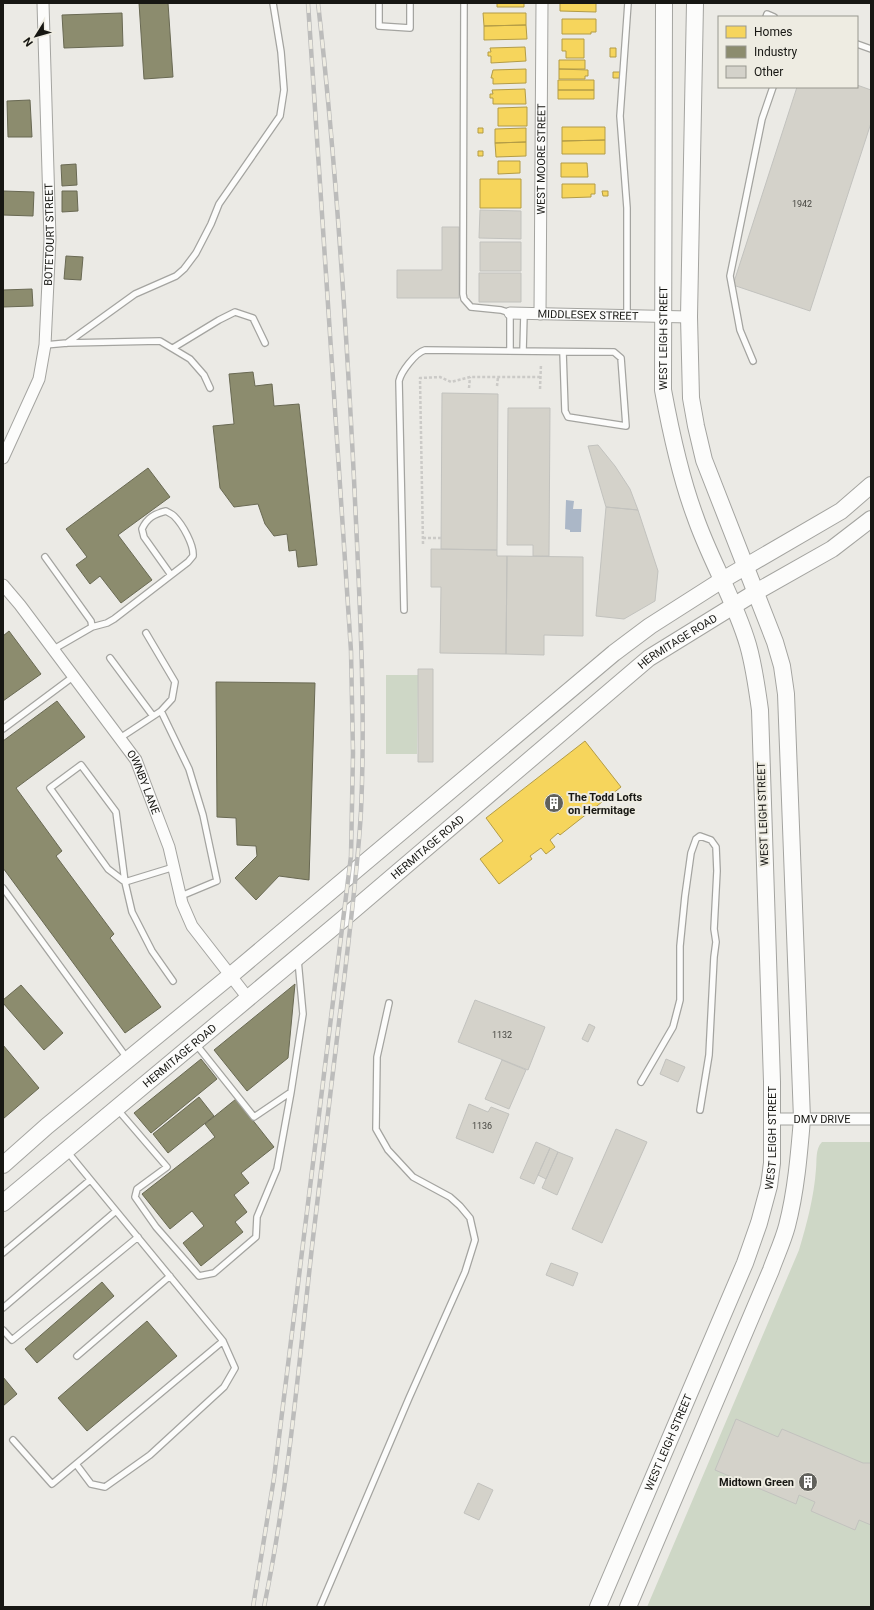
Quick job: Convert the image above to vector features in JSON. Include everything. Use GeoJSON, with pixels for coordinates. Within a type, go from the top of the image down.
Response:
{"type":"FeatureCollection","features":[{"type":"Feature","properties":{"kind":"street","name":"BOTETOURT STREET"},"geometry":{"type":"LineString","coordinates":[[3,458],[39,379],[45,345],[50,239],[43,3]]}},
{"type":"Feature","properties":{"kind":"street","name":"WEST MOORE STREET"},"geometry":{"type":"LineString","coordinates":[[540,314],[542,3]]}},
{"type":"Feature","properties":{"kind":"street","name":"WEST LEIGH STREET"},"geometry":{"type":"LineString","coordinates":[[598,1607],[742,1270],[755,1236],[769,1186],[772,1163],[760,710],[755,675],[748,645],[734,606],[695,517],[672,439],[663,390],[664,3]]}},
{"type":"Feature","properties":{"kind":"street"},"geometry":{"type":"LineString","coordinates":[[628,1607],[771,1270],[786,1228],[794,1197],[799,1163],[802,1119],[786,694],[782,666],[775,642],[704,460],[691,398],[689,317],[695,3]]}},
{"type":"Feature","properties":{"kind":"street","name":"MIDDLESEX STREET"},"geometry":{"type":"LineString","coordinates":[[510,313],[689,317]]}},
{"type":"Feature","properties":{"kind":"street"},"geometry":{"type":"LineString","coordinates":[[3,1164],[230,976],[614,653],[650,626],[723,580],[841,511],[871,485]]}},
{"type":"Feature","properties":{"kind":"street","name":"HERMITAGE ROAD"},"geometry":{"type":"LineString","coordinates":[[3,1203],[195,1043],[649,658],[756,592],[832,549],[871,519]]}},
{"type":"Feature","properties":{"kind":"street","name":"OWNBY LANE"},"geometry":{"type":"LineString","coordinates":[[5,591],[54,649],[136,760],[169,847],[182,903],[192,926],[248,998]]}},
{"type":"Feature","properties":{"kind":"street","name":"DMV DRIVE"},"geometry":{"type":"LineString","coordinates":[[772,1119],[871,1119]]}},
{"type":"Feature","properties":{"kind":"lane"},"geometry":{"type":"LineString","coordinates":[[67,343],[135,294],[176,276],[184,269],[196,253],[211,224],[219,204],[280,116],[284,90],[281,52],[273,3]]}},
{"type":"Feature","properties":{"kind":"lane"},"geometry":{"type":"LineString","coordinates":[[379,3],[379,26],[410,28],[410,3]]}},
{"type":"Feature","properties":{"kind":"lane"},"geometry":{"type":"LineString","coordinates":[[464,3],[462,294],[464,299],[471,307],[501,310],[510,313],[510,351]]}},
{"type":"Feature","properties":{"kind":"lane"},"geometry":{"type":"LineString","coordinates":[[627,315],[627,208],[620,116],[628,3]]}},
{"type":"Feature","properties":{"kind":"lane"},"geometry":{"type":"LineString","coordinates":[[858,44],[871,49]]}},
{"type":"Feature","properties":{"kind":"lane"},"geometry":{"type":"LineString","coordinates":[[754,361],[740,330],[730,276],[762,119],[773,88]]}},
{"type":"Feature","properties":{"kind":"lane"},"geometry":{"type":"LineString","coordinates":[[173,348],[218,320],[235,312],[253,318],[265,343]]}},
{"type":"Feature","properties":{"kind":"lane"},"geometry":{"type":"LineString","coordinates":[[523,351],[524,314]]}},
{"type":"Feature","properties":{"kind":"lane"},"geometry":{"type":"LineString","coordinates":[[45,345],[67,343],[160,341],[190,358],[204,375],[210,388]]}},
{"type":"Feature","properties":{"kind":"lane"},"geometry":{"type":"LineString","coordinates":[[404,610],[400,376],[419,352],[425,350],[614,352],[621,358],[626,426],[568,417],[564,411],[563,352]]}},
{"type":"Feature","properties":{"kind":"lane"},"geometry":{"type":"LineString","coordinates":[[54,649],[92,627],[107,623],[114,619],[171,575],[193,556],[193,550],[189,539],[174,516],[166,511],[155,514],[146,521],[142,529],[144,537],[171,575]]}},
{"type":"Feature","properties":{"kind":"lane"},"geometry":{"type":"LineString","coordinates":[[45,557],[91,620],[92,627]]}},
{"type":"Feature","properties":{"kind":"lane"},"geometry":{"type":"LineString","coordinates":[[120,738],[161,711],[172,700],[175,682],[146,633]]}},
{"type":"Feature","properties":{"kind":"lane"},"geometry":{"type":"LineString","coordinates":[[110,658],[153,716]]}},
{"type":"Feature","properties":{"kind":"lane"},"geometry":{"type":"LineString","coordinates":[[3,729],[74,676]]}},
{"type":"Feature","properties":{"kind":"lane"},"geometry":{"type":"LineString","coordinates":[[161,711],[189,769],[203,815],[217,881],[181,896]]}},
{"type":"Feature","properties":{"kind":"lane"},"geometry":{"type":"LineString","coordinates":[[125,882],[108,869],[50,788],[81,765],[116,812],[125,882],[132,912],[152,951],[173,981]]}},
{"type":"Feature","properties":{"kind":"lane"},"geometry":{"type":"LineString","coordinates":[[641,1082],[673,1027],[680,1000],[680,946],[685,896],[691,853],[696,839],[700,836],[711,840],[716,847],[717,871],[714,929],[716,942],[713,964],[709,1055],[700,1110]]}},
{"type":"Feature","properties":{"kind":"lane"},"geometry":{"type":"LineString","coordinates":[[125,882],[174,867]]}},
{"type":"Feature","properties":{"kind":"lane"},"geometry":{"type":"LineString","coordinates":[[3,888],[128,1060]]}},
{"type":"Feature","properties":{"kind":"lane"},"geometry":{"type":"LineString","coordinates":[[116,1108],[167,1167],[137,1189],[135,1197],[156,1227],[199,1276],[214,1273],[256,1237],[257,1216],[277,1169],[303,1014],[298,956]]}},
{"type":"Feature","properties":{"kind":"lane"},"geometry":{"type":"LineString","coordinates":[[320,1607],[409,1398],[465,1272],[475,1240],[470,1218],[460,1206],[450,1197],[413,1177],[388,1150],[376,1130],[377,1057],[389,1002]]}},
{"type":"Feature","properties":{"kind":"lane"},"geometry":{"type":"LineString","coordinates":[[195,1043],[254,1117],[291,1092]]}},
{"type":"Feature","properties":{"kind":"lane"},"geometry":{"type":"LineString","coordinates":[[66,1150],[223,1341],[235,1368],[224,1387],[150,1455],[105,1487],[91,1484],[76,1464]]}},
{"type":"Feature","properties":{"kind":"lane"},"geometry":{"type":"LineString","coordinates":[[3,1253],[90,1180]]}},
{"type":"Feature","properties":{"kind":"lane"},"geometry":{"type":"LineString","coordinates":[[3,1308],[116,1211]]}},
{"type":"Feature","properties":{"kind":"lane"},"geometry":{"type":"LineString","coordinates":[[3,1330],[12,1340],[138,1237]]}},
{"type":"Feature","properties":{"kind":"lane"},"geometry":{"type":"LineString","coordinates":[[77,1356],[170,1276]]}},
{"type":"Feature","properties":{"kind":"lane"},"geometry":{"type":"LineString","coordinates":[[13,1440],[52,1484],[223,1341]]}},
{"type":"Feature","properties":{"kind":"path"},"geometry":{"type":"LineString","coordinates":[[540,389],[541,364]]}},
{"type":"Feature","properties":{"kind":"path"},"geometry":{"type":"LineString","coordinates":[[423,544],[420,378],[440,377],[451,382],[470,377],[540,377]]}},
{"type":"Feature","properties":{"kind":"path"},"geometry":{"type":"LineString","coordinates":[[469,388],[470,377]]}},
{"type":"Feature","properties":{"kind":"path"},"geometry":{"type":"LineString","coordinates":[[497,386],[498,377]]}},
{"type":"Feature","properties":{"kind":"path"},"geometry":{"type":"LineString","coordinates":[[423,538],[441,538]]}},
{"type":"Feature","properties":{"kind":"green space"},"geometry":{"type":"Polygon","coordinates":[[[386,675],[418,675],[417,754],[386,754],[386,675]]]}},
{"type":"Feature","properties":{"kind":"green space"},"geometry":{"type":"Polygon","coordinates":[[[822,1142],[871,1142],[871,1607],[647,1607],[799,1250],[812,1200],[817,1152],[822,1142]]]}},
{"type":"Feature","properties":{"kind":"water"},"geometry":{"type":"Polygon","coordinates":[[[566,500],[574,501],[573,509],[582,509],[581,532],[570,532],[570,530],[565,529],[566,500]]]}},
{"type":"Feature","properties":{"kind":"building: Homes"},"geometry":{"type":"Polygon","coordinates":[[[497,3],[524,3],[524,7],[497,7],[497,3]]]}},
{"type":"Feature","properties":{"kind":"building: Homes"},"geometry":{"type":"Polygon","coordinates":[[[560,3],[596,3],[596,12],[560,11],[560,3]]]}},
{"type":"Feature","properties":{"kind":"building: Homes"},"geometry":{"type":"Polygon","coordinates":[[[483,13],[526,13],[526,25],[484,26],[483,13]]]}},
{"type":"Feature","properties":{"kind":"building: Homes"},"geometry":{"type":"Polygon","coordinates":[[[562,19],[596,19],[596,32],[591,32],[591,34],[562,34],[562,19]]]}},
{"type":"Feature","properties":{"kind":"building: Homes"},"geometry":{"type":"Polygon","coordinates":[[[526,25],[527,39],[484,40],[484,26],[526,25]]]}},
{"type":"Feature","properties":{"kind":"building: Homes"},"geometry":{"type":"Polygon","coordinates":[[[562,39],[584,39],[584,58],[566,58],[566,51],[562,51],[562,39]]]}},
{"type":"Feature","properties":{"kind":"building: Homes"},"geometry":{"type":"Polygon","coordinates":[[[525,47],[526,61],[491,63],[491,56],[488,56],[488,52],[491,52],[490,48],[525,47]]]}},
{"type":"Feature","properties":{"kind":"building: Homes"},"geometry":{"type":"Polygon","coordinates":[[[610,48],[616,48],[616,57],[610,57],[610,48]]]}},
{"type":"Feature","properties":{"kind":"building: Homes"},"geometry":{"type":"Polygon","coordinates":[[[559,60],[585,60],[585,69],[559,69],[559,60]]]}},
{"type":"Feature","properties":{"kind":"building: Homes"},"geometry":{"type":"Polygon","coordinates":[[[526,69],[526,83],[493,84],[493,78],[491,78],[493,70],[526,69]]]}},
{"type":"Feature","properties":{"kind":"building: Homes"},"geometry":{"type":"Polygon","coordinates":[[[559,69],[588,70],[588,76],[585,76],[585,79],[559,79],[559,69]]]}},
{"type":"Feature","properties":{"kind":"building: Homes"},"geometry":{"type":"Polygon","coordinates":[[[613,72],[621,72],[621,78],[613,78],[613,72]]]}},
{"type":"Feature","properties":{"kind":"building: Homes"},"geometry":{"type":"Polygon","coordinates":[[[558,80],[594,80],[594,90],[558,90],[558,80]]]}},
{"type":"Feature","properties":{"kind":"building: Homes"},"geometry":{"type":"Polygon","coordinates":[[[525,89],[526,104],[493,104],[493,98],[490,98],[490,94],[493,94],[492,90],[525,89]]]}},
{"type":"Feature","properties":{"kind":"building: Homes"},"geometry":{"type":"Polygon","coordinates":[[[558,90],[594,90],[594,99],[558,99],[558,90]]]}},
{"type":"Feature","properties":{"kind":"building: Homes"},"geometry":{"type":"Polygon","coordinates":[[[527,107],[527,126],[498,126],[498,108],[527,107]]]}},
{"type":"Feature","properties":{"kind":"building: Homes"},"geometry":{"type":"Polygon","coordinates":[[[562,127],[605,127],[605,140],[562,141],[562,127]]]}},
{"type":"Feature","properties":{"kind":"building: Homes"},"geometry":{"type":"Polygon","coordinates":[[[478,128],[483,128],[483,133],[478,133],[478,128]]]}},
{"type":"Feature","properties":{"kind":"building: Homes"},"geometry":{"type":"Polygon","coordinates":[[[526,128],[526,142],[495,143],[495,129],[526,128]]]}},
{"type":"Feature","properties":{"kind":"building: Homes"},"geometry":{"type":"Polygon","coordinates":[[[605,140],[605,154],[562,154],[562,141],[605,140]]]}},
{"type":"Feature","properties":{"kind":"building: Homes"},"geometry":{"type":"Polygon","coordinates":[[[526,142],[526,156],[496,157],[495,143],[526,142]]]}},
{"type":"Feature","properties":{"kind":"building: Homes"},"geometry":{"type":"Polygon","coordinates":[[[478,151],[483,151],[483,156],[478,156],[478,151]]]}},
{"type":"Feature","properties":{"kind":"building: Homes"},"geometry":{"type":"Polygon","coordinates":[[[498,161],[520,161],[520,173],[498,174],[498,161]]]}},
{"type":"Feature","properties":{"kind":"building: Homes"},"geometry":{"type":"Polygon","coordinates":[[[561,163],[587,163],[588,177],[561,177],[561,163]]]}},
{"type":"Feature","properties":{"kind":"building: Homes"},"geometry":{"type":"Polygon","coordinates":[[[480,179],[521,179],[521,208],[480,208],[480,179]]]}},
{"type":"Feature","properties":{"kind":"building: Homes"},"geometry":{"type":"Polygon","coordinates":[[[562,184],[595,184],[595,194],[591,194],[591,197],[562,198],[562,184]]]}},
{"type":"Feature","properties":{"kind":"building: Homes"},"geometry":{"type":"Polygon","coordinates":[[[602,191],[608,191],[608,196],[603,196],[602,191]]]}},
{"type":"Feature","properties":{"kind":"building: Homes","name":"The Todd Lofts on Hermitage"},"geometry":{"type":"Polygon","coordinates":[[[585,741],[621,787],[560,835],[558,833],[550,840],[555,847],[546,854],[541,848],[530,856],[532,859],[499,884],[480,859],[503,841],[486,818],[585,741]]]}},
{"type":"Feature","properties":{"kind":"building: Industry"},"geometry":{"type":"Polygon","coordinates":[[[139,3],[168,3],[173,77],[144,79],[139,3]]]}},
{"type":"Feature","properties":{"kind":"building: Industry"},"geometry":{"type":"Polygon","coordinates":[[[122,13],[123,46],[64,48],[62,15],[122,13]]]}},
{"type":"Feature","properties":{"kind":"building: Industry"},"geometry":{"type":"Polygon","coordinates":[[[30,100],[32,137],[8,137],[7,101],[30,100]]]}},
{"type":"Feature","properties":{"kind":"building: Industry"},"geometry":{"type":"Polygon","coordinates":[[[76,164],[77,185],[62,186],[61,165],[76,164]]]}},
{"type":"Feature","properties":{"kind":"building: Industry"},"geometry":{"type":"Polygon","coordinates":[[[3,191],[34,192],[33,216],[3,215],[3,191]]]}},
{"type":"Feature","properties":{"kind":"building: Industry"},"geometry":{"type":"Polygon","coordinates":[[[62,191],[77,191],[78,211],[62,212],[62,191]]]}},
{"type":"Feature","properties":{"kind":"building: Industry"},"geometry":{"type":"Polygon","coordinates":[[[66,256],[83,257],[81,280],[64,279],[66,256]]]}},
{"type":"Feature","properties":{"kind":"building: Industry"},"geometry":{"type":"Polygon","coordinates":[[[32,289],[33,306],[3,307],[3,290],[32,289]]]}},
{"type":"Feature","properties":{"kind":"building: Industry"},"geometry":{"type":"Polygon","coordinates":[[[253,372],[255,386],[272,384],[274,406],[299,404],[317,565],[298,567],[296,550],[289,551],[287,534],[274,536],[265,524],[258,504],[234,507],[220,488],[213,426],[234,424],[229,374],[253,372]]]}},
{"type":"Feature","properties":{"kind":"building: Industry"},"geometry":{"type":"Polygon","coordinates":[[[148,468],[170,497],[118,535],[152,580],[121,603],[100,576],[90,584],[76,565],[87,557],[66,529],[148,468]]]}},
{"type":"Feature","properties":{"kind":"building: Industry"},"geometry":{"type":"Polygon","coordinates":[[[9,631],[41,674],[3,701],[3,636],[9,631]]]}},
{"type":"Feature","properties":{"kind":"building: Industry"},"geometry":{"type":"Polygon","coordinates":[[[216,682],[315,683],[309,880],[279,876],[256,900],[235,878],[257,856],[256,846],[237,845],[236,818],[217,817],[216,682]]]}},
{"type":"Feature","properties":{"kind":"building: Industry"},"geometry":{"type":"Polygon","coordinates":[[[57,701],[85,737],[16,788],[62,851],[56,856],[114,934],[110,938],[161,1007],[125,1033],[3,868],[3,741],[57,701]]]}},
{"type":"Feature","properties":{"kind":"building: Industry"},"geometry":{"type":"Polygon","coordinates":[[[295,984],[288,1058],[247,1091],[214,1050],[295,984]]]}},
{"type":"Feature","properties":{"kind":"building: Industry"},"geometry":{"type":"Polygon","coordinates":[[[21,985],[63,1033],[44,1050],[3,1003],[3,1000],[21,985]]]}},
{"type":"Feature","properties":{"kind":"building: Industry"},"geometry":{"type":"Polygon","coordinates":[[[3,1045],[39,1088],[3,1119],[3,1045]]]}},
{"type":"Feature","properties":{"kind":"building: Industry"},"geometry":{"type":"Polygon","coordinates":[[[201,1059],[217,1079],[151,1133],[134,1113],[201,1059]]]}},
{"type":"Feature","properties":{"kind":"building: Industry"},"geometry":{"type":"Polygon","coordinates":[[[199,1097],[214,1116],[168,1153],[153,1134],[199,1097]]]}},
{"type":"Feature","properties":{"kind":"building: Industry"},"geometry":{"type":"Polygon","coordinates":[[[236,1099],[274,1147],[241,1173],[249,1183],[234,1195],[247,1212],[235,1222],[243,1232],[201,1266],[183,1243],[204,1226],[192,1211],[170,1229],[142,1194],[215,1137],[205,1124],[236,1099]]]}},
{"type":"Feature","properties":{"kind":"building: Industry"},"geometry":{"type":"Polygon","coordinates":[[[102,1282],[114,1296],[37,1363],[25,1349],[102,1282]]]}},
{"type":"Feature","properties":{"kind":"building: Industry"},"geometry":{"type":"Polygon","coordinates":[[[147,1321],[177,1356],[87,1431],[58,1398],[147,1321]]]}},
{"type":"Feature","properties":{"kind":"building: Industry"},"geometry":{"type":"Polygon","coordinates":[[[3,1377],[17,1394],[3,1406],[3,1377]]]}},
{"type":"Feature","properties":{"kind":"building: Other"},"geometry":{"type":"Polygon","coordinates":[[[858,85],[871,90],[871,123],[810,311],[733,285],[797,88],[858,88],[858,85]]]}},
{"type":"Feature","properties":{"kind":"building: Other"},"geometry":{"type":"Polygon","coordinates":[[[480,210],[521,211],[521,239],[479,238],[480,210]]]}},
{"type":"Feature","properties":{"kind":"building: Other"},"geometry":{"type":"Polygon","coordinates":[[[442,227],[459,227],[459,298],[397,298],[397,270],[442,270],[442,227]]]}},
{"type":"Feature","properties":{"kind":"building: Other"},"geometry":{"type":"Polygon","coordinates":[[[480,242],[521,242],[521,271],[480,271],[480,242]]]}},
{"type":"Feature","properties":{"kind":"building: Other"},"geometry":{"type":"Polygon","coordinates":[[[479,273],[521,273],[521,302],[479,302],[479,273]]]}},
{"type":"Feature","properties":{"kind":"building: Other"},"geometry":{"type":"Polygon","coordinates":[[[442,393],[498,394],[497,550],[441,549],[442,393]]]}},
{"type":"Feature","properties":{"kind":"building: Other"},"geometry":{"type":"Polygon","coordinates":[[[508,408],[550,408],[549,556],[533,556],[533,545],[507,545],[508,408]]]}},
{"type":"Feature","properties":{"kind":"building: Other"},"geometry":{"type":"Polygon","coordinates":[[[598,445],[615,466],[630,489],[638,510],[606,507],[588,446],[598,445]]]}},
{"type":"Feature","properties":{"kind":"building: Other"},"geometry":{"type":"Polygon","coordinates":[[[606,507],[638,510],[658,571],[655,601],[624,619],[596,616],[606,507]]]}},
{"type":"Feature","properties":{"kind":"building: Other"},"geometry":{"type":"Polygon","coordinates":[[[431,549],[497,550],[497,556],[507,556],[506,654],[440,653],[441,587],[431,587],[431,549]]]}},
{"type":"Feature","properties":{"kind":"building: Other"},"geometry":{"type":"Polygon","coordinates":[[[507,556],[583,557],[583,636],[544,635],[544,655],[506,654],[507,556]]]}},
{"type":"Feature","properties":{"kind":"building: Other"},"geometry":{"type":"Polygon","coordinates":[[[418,669],[433,669],[433,762],[418,762],[418,669]]]}},
{"type":"Feature","properties":{"kind":"building: Other"},"geometry":{"type":"Polygon","coordinates":[[[475,1000],[545,1027],[528,1070],[458,1042],[475,1000]]]}},
{"type":"Feature","properties":{"kind":"building: Other"},"geometry":{"type":"Polygon","coordinates":[[[589,1024],[595,1027],[588,1042],[582,1039],[589,1024]]]}},
{"type":"Feature","properties":{"kind":"building: Other"},"geometry":{"type":"Polygon","coordinates":[[[666,1059],[685,1067],[678,1082],[660,1074],[666,1059]]]}},
{"type":"Feature","properties":{"kind":"building: Other"},"geometry":{"type":"Polygon","coordinates":[[[502,1060],[526,1070],[509,1109],[485,1099],[502,1060]]]}},
{"type":"Feature","properties":{"kind":"building: Other"},"geometry":{"type":"Polygon","coordinates":[[[469,1104],[488,1112],[491,1107],[509,1114],[493,1153],[456,1138],[469,1104]]]}},
{"type":"Feature","properties":{"kind":"building: Other"},"geometry":{"type":"Polygon","coordinates":[[[616,1129],[647,1142],[602,1243],[572,1229],[616,1129]]]}},
{"type":"Feature","properties":{"kind":"building: Other"},"geometry":{"type":"Polygon","coordinates":[[[536,1142],[550,1148],[534,1184],[520,1178],[536,1142]]]}},
{"type":"Feature","properties":{"kind":"building: Other"},"geometry":{"type":"Polygon","coordinates":[[[550,1148],[558,1152],[546,1179],[538,1175],[550,1148]]]}},
{"type":"Feature","properties":{"kind":"building: Other"},"geometry":{"type":"Polygon","coordinates":[[[558,1152],[573,1158],[557,1195],[542,1188],[558,1152]]]}},
{"type":"Feature","properties":{"kind":"building: Other"},"geometry":{"type":"Polygon","coordinates":[[[551,1263],[578,1273],[573,1286],[546,1275],[551,1263]]]}},
{"type":"Feature","properties":{"kind":"building: Other","name":"Midtown Green"},"geometry":{"type":"Polygon","coordinates":[[[736,1419],[778,1437],[782,1429],[863,1463],[871,1463],[871,1525],[859,1520],[855,1530],[811,1511],[815,1502],[799,1495],[796,1504],[715,1470],[736,1419]]]}},
{"type":"Feature","properties":{"kind":"building: Other"},"geometry":{"type":"Polygon","coordinates":[[[478,1483],[493,1490],[479,1520],[464,1513],[478,1483]]]}},
{"type":"Feature","properties":{"kind":"railway"},"geometry":{"type":"LineString","coordinates":[[253,1607],[274,1478],[351,856],[353,753],[351,651],[308,3]]}},
{"type":"Feature","properties":{"kind":"railway"},"geometry":{"type":"LineString","coordinates":[[264,1607],[273,1561],[293,1423],[313,1238],[352,912],[361,811],[363,728],[361,645],[351,420],[335,181],[318,3]]}},
{"type":"Feature","properties":{"kind":"place","name":"The Todd Lofts on Hermitage"},"geometry":{"type":"Point","coordinates":[554,803]}},
{"type":"Feature","properties":{"kind":"place","name":"Midtown Green"},"geometry":{"type":"Point","coordinates":[808,1482]}}]}
